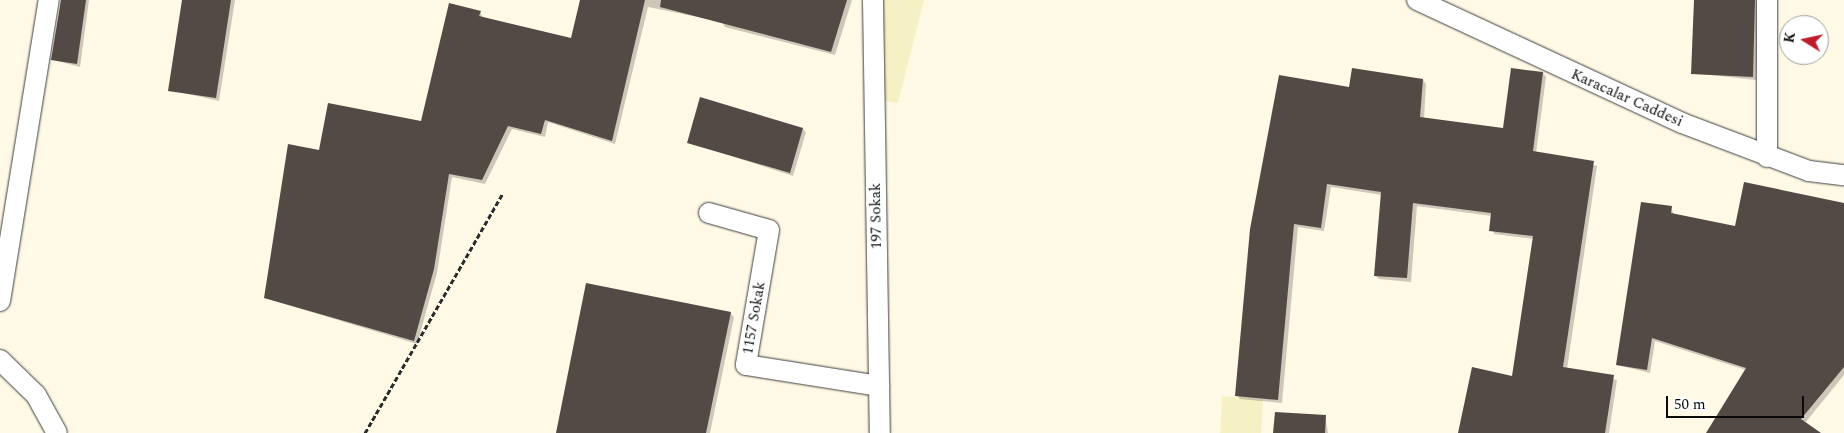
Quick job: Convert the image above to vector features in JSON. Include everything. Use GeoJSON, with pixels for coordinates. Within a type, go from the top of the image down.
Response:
{"type":"FeatureCollection","features":[{"type":"Feature","properties":{"kind":"street"},"geometry":{"type":"LineString","coordinates":[[0,301],[49,0]]}},
{"type":"Feature","properties":{"kind":"street","name":"197 Sokak"},"geometry":{"type":"LineString","coordinates":[[873,0],[880,433]]}},
{"type":"Feature","properties":{"kind":"street","name":"Karacalar Caddesi"},"geometry":{"type":"LineString","coordinates":[[1416,0],[1682,123],[1809,172],[1844,175]]}},
{"type":"Feature","properties":{"kind":"street"},"geometry":{"type":"LineString","coordinates":[[1767,0],[1767,157]]}},
{"type":"Feature","properties":{"kind":"street","name":"1157 Sokak"},"geometry":{"type":"LineString","coordinates":[[709,213],[769,230],[746,365],[879,386]]}},
{"type":"Feature","properties":{"kind":"street"},"geometry":{"type":"LineString","coordinates":[[0,360],[36,395],[57,433]]}},
{"type":"Feature","properties":{"kind":"path"},"geometry":{"type":"LineString","coordinates":[[366,433],[503,193]]}},
{"type":"Feature","properties":{"kind":"shaded area"},"geometry":{"type":"Polygon","coordinates":[[[879,0],[924,0],[898,103],[880,100],[879,0]]]}},
{"type":"Feature","properties":{"kind":"shaded area"},"geometry":{"type":"Polygon","coordinates":[[[1222,396],[1263,400],[1261,433],[1220,433],[1222,396]]]}},
{"type":"Feature","properties":{"kind":"building"},"geometry":{"type":"Polygon","coordinates":[[[61,0],[86,0],[77,64],[51,60],[61,0]]]}},
{"type":"Feature","properties":{"kind":"building"},"geometry":{"type":"Polygon","coordinates":[[[182,0],[231,0],[216,98],[168,91],[182,0]]]}},
{"type":"Feature","properties":{"kind":"building"},"geometry":{"type":"Polygon","coordinates":[[[580,0],[645,0],[612,141],[545,120],[541,134],[508,126],[482,180],[449,174],[434,269],[414,341],[264,298],[288,144],[319,150],[328,103],[421,121],[449,3],[481,11],[479,16],[571,38],[580,0]]]}},
{"type":"Feature","properties":{"kind":"building"},"geometry":{"type":"Polygon","coordinates":[[[661,0],[847,0],[831,52],[660,7],[661,0]]]}},
{"type":"Feature","properties":{"kind":"building"},"geometry":{"type":"Polygon","coordinates":[[[1694,0],[1755,0],[1753,77],[1691,74],[1694,0]]]}},
{"type":"Feature","properties":{"kind":"building"},"geometry":{"type":"Polygon","coordinates":[[[1352,68],[1423,79],[1420,117],[1503,128],[1511,68],[1543,72],[1533,151],[1594,161],[1563,367],[1614,375],[1605,433],[1458,433],[1472,367],[1512,376],[1533,236],[1489,231],[1491,213],[1413,203],[1407,278],[1374,276],[1381,192],[1327,184],[1321,228],[1294,224],[1278,400],[1235,396],[1250,229],[1279,75],[1349,87],[1352,68]]]}},
{"type":"Feature","properties":{"kind":"building"},"geometry":{"type":"Polygon","coordinates":[[[700,97],[803,128],[790,173],[687,143],[700,97]]]}},
{"type":"Feature","properties":{"kind":"building"},"geometry":{"type":"Polygon","coordinates":[[[1744,182],[1844,203],[1844,367],[1801,419],[1821,433],[1706,433],[1746,368],[1652,338],[1647,370],[1616,365],[1641,202],[1672,206],[1671,213],[1735,226],[1744,182]]]}},
{"type":"Feature","properties":{"kind":"building"},"geometry":{"type":"Polygon","coordinates":[[[586,283],[731,312],[706,433],[556,433],[586,283]]]}},
{"type":"Feature","properties":{"kind":"building"},"geometry":{"type":"Polygon","coordinates":[[[1275,412],[1326,415],[1325,433],[1273,433],[1275,412]]]}}]}
